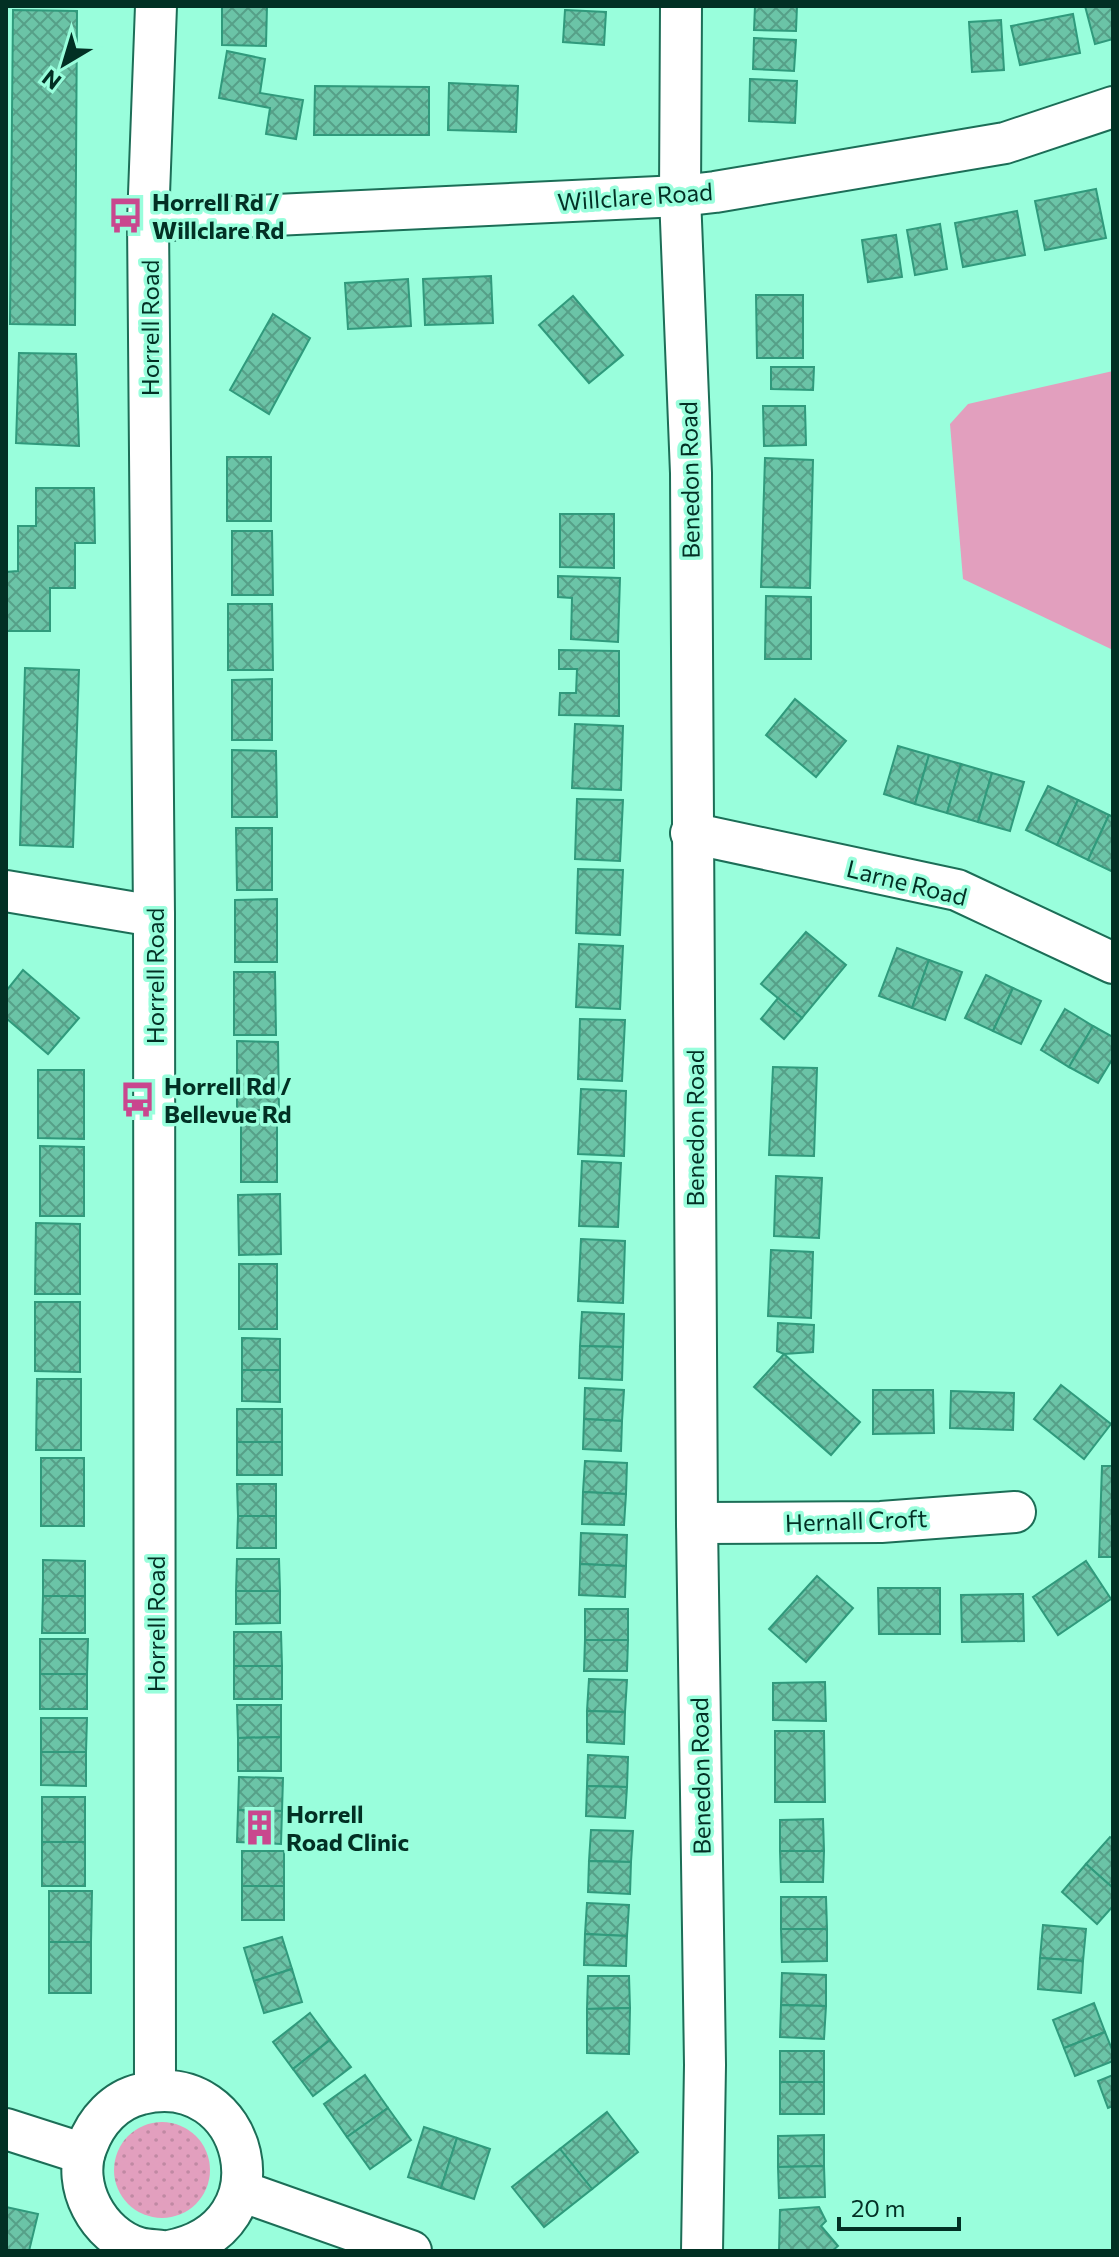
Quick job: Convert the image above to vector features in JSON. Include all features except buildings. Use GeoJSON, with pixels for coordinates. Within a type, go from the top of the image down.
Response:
{"type":"FeatureCollection","features":[{"type":"Feature","properties":{"kind":"street","name":"Horrell Road"},"geometry":{"type":"LineString","coordinates":[[155,2090],[154,916],[148,221],[156,6]]}},
{"type":"Feature","properties":{"kind":"street","name":"Benedon Road"},"geometry":{"type":"LineString","coordinates":[[681,6],[680,196],[691,473],[697,1523],[705,2065],[702,2251]]}},
{"type":"Feature","properties":{"kind":"street","name":"Willclare Road"},"geometry":{"type":"LineString","coordinates":[[148,221],[680,196],[1005,143],[1113,107]]}},
{"type":"Feature","properties":{"kind":"street","name":"Larne Road"},"geometry":{"type":"LineString","coordinates":[[691,833],[957,890],[1113,963]]}},
{"type":"Feature","properties":{"kind":"street"},"geometry":{"type":"LineString","coordinates":[[6,891],[154,916]]}},
{"type":"Feature","properties":{"kind":"street","name":"Hernall Croft"},"geometry":{"type":"LineString","coordinates":[[697,1523],[881,1522],[1015,1512]]}},
{"type":"Feature","properties":{"kind":"street"},"geometry":{"type":"LineString","coordinates":[[155,2090],[180,2092],[204,2102],[224,2119],[238,2140],[243,2166],[241,2191],[221,2227],[205,2239],[187,2248],[166,2251],[137,2247],[112,2233],[92,2211],[83,2183],[84,2154],[93,2130],[109,2110],[130,2096],[155,2090]]}},
{"type":"Feature","properties":{"kind":"street"},"geometry":{"type":"LineString","coordinates":[[6,2129],[84,2154]]}},
{"type":"Feature","properties":{"kind":"street"},"geometry":{"type":"LineString","coordinates":[[241,2191],[411,2251]]}},
{"type":"Feature","properties":{"kind":"shaded area"},"geometry":{"type":"Polygon","coordinates":[[[1113,371],[1113,650],[963,579],[950,424],[968,404],[1113,371]]]}},
{"type":"Feature","properties":{"kind":"shaded area"},"geometry":{"type":"Polygon","coordinates":[[[162,2122],[180,2125],[196,2136],[207,2152],[210,2170],[207,2188],[196,2204],[180,2215],[162,2218],[144,2215],[128,2204],[117,2188],[114,2170],[117,2152],[128,2136],[144,2125],[162,2122]]]}},
{"type":"Feature","properties":{"kind":"place","name":"Horrell Rd / Willclare Rd"},"geometry":{"type":"Point","coordinates":[126,215]}},
{"type":"Feature","properties":{"kind":"place","name":"Horrell Rd / Bellevue Rd"},"geometry":{"type":"Point","coordinates":[138,1099]}},
{"type":"Feature","properties":{"kind":"place","name":"Horrell Road Clinic"},"geometry":{"type":"Point","coordinates":[260,1827]}}]}
